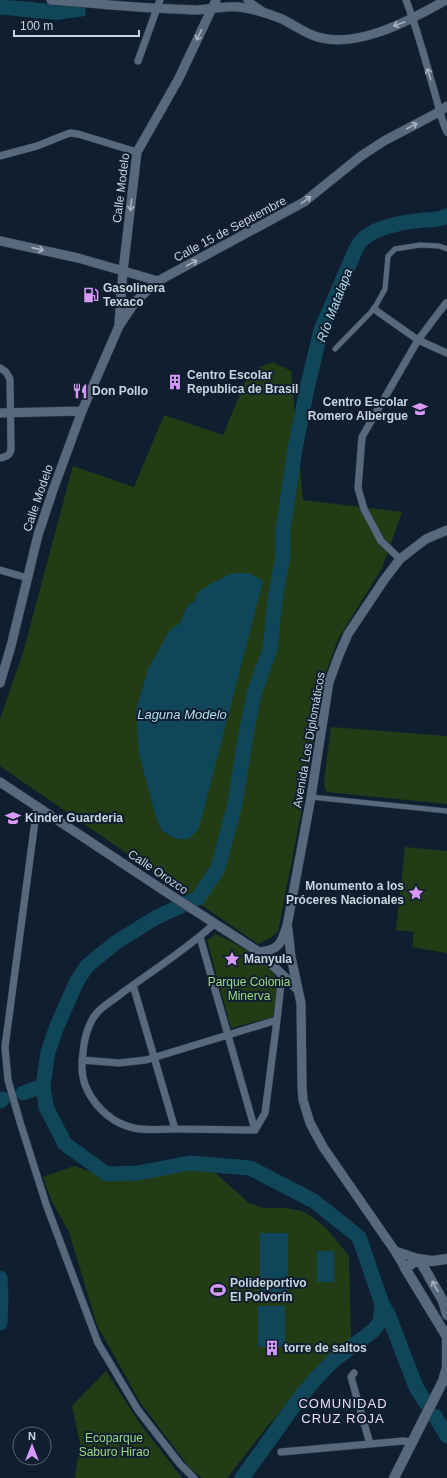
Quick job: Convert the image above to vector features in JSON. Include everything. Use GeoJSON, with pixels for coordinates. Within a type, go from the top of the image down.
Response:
{"type":"FeatureCollection","features":[{"type":"Feature","properties":{"kind":"main road"},"geometry":{"type":"LineString","coordinates":[[447,1259],[432,1261],[419,1259],[405,1268],[447,1337]]}},
{"type":"Feature","properties":{"kind":"main road"},"geometry":{"type":"LineString","coordinates":[[419,1259],[443,1301],[447,1315]]}},
{"type":"Feature","properties":{"kind":"main road"},"geometry":{"type":"LineString","coordinates":[[394,1478],[443,1381],[447,1367],[447,1333]]}},
{"type":"Feature","properties":{"kind":"street"},"geometry":{"type":"LineString","coordinates":[[50,0],[159,4],[196,10],[214,4],[265,12]]}},
{"type":"Feature","properties":{"kind":"street"},"geometry":{"type":"LineString","coordinates":[[247,0],[265,12],[312,35],[327,39],[345,39],[366,36],[413,19],[446,0]]}},
{"type":"Feature","properties":{"kind":"street"},"geometry":{"type":"LineString","coordinates":[[406,0],[443,109],[442,122],[447,132]]}},
{"type":"Feature","properties":{"kind":"street"},"geometry":{"type":"LineString","coordinates":[[138,61],[159,4]]}},
{"type":"Feature","properties":{"kind":"street","name":"Calle Modelo"},"geometry":{"type":"LineString","coordinates":[[119,326],[123,271],[137,152],[178,80],[214,4]]}},
{"type":"Feature","properties":{"kind":"street","name":"Calle 15 de Septiembre"},"geometry":{"type":"LineString","coordinates":[[158,281],[304,202],[361,156],[384,141],[443,109]]}},
{"type":"Feature","properties":{"kind":"street"},"geometry":{"type":"LineString","coordinates":[[0,156],[37,146],[70,134],[78,134],[137,152]]}},
{"type":"Feature","properties":{"kind":"street"},"geometry":{"type":"LineString","coordinates":[[0,241],[78,258],[158,281]]}},
{"type":"Feature","properties":{"kind":"street"},"geometry":{"type":"LineString","coordinates":[[335,349],[374,309],[385,289],[388,256],[395,249],[420,245],[439,246],[447,249]]}},
{"type":"Feature","properties":{"kind":"street","name":"Calle Modelo"},"geometry":{"type":"LineString","coordinates":[[0,683],[38,535],[82,411],[119,326],[136,301],[158,281]]}},
{"type":"Feature","properties":{"kind":"street"},"geometry":{"type":"LineString","coordinates":[[400,559],[381,541],[364,509],[358,488],[362,437],[418,340],[447,302]]}},
{"type":"Feature","properties":{"kind":"street"},"geometry":{"type":"LineString","coordinates":[[374,309],[418,340],[447,353]]}},
{"type":"Feature","properties":{"kind":"street"},"geometry":{"type":"LineString","coordinates":[[0,368],[6,372],[10,379],[11,413],[11,452],[5,457],[0,458]]}},
{"type":"Feature","properties":{"kind":"street"},"geometry":{"type":"LineString","coordinates":[[0,413],[82,411]]}},
{"type":"Feature","properties":{"kind":"street","name":"Avenida Los Diplomáticos"},"geometry":{"type":"LineString","coordinates":[[259,952],[270,951],[282,943],[287,926],[311,797],[329,682],[348,634],[400,559],[426,539],[447,530]]}},
{"type":"Feature","properties":{"kind":"street"},"geometry":{"type":"LineString","coordinates":[[0,570],[28,578]]}},
{"type":"Feature","properties":{"kind":"street","name":"Calle Orozco"},"geometry":{"type":"LineString","coordinates":[[0,782],[214,924],[259,952],[297,989]]}},
{"type":"Feature","properties":{"kind":"street"},"geometry":{"type":"LineString","coordinates":[[311,797],[447,811]]}},
{"type":"Feature","properties":{"kind":"street"},"geometry":{"type":"LineString","coordinates":[[37,806],[2,1047],[8,1080],[46,1204],[98,1343],[138,1410],[180,1464],[194,1478]]}},
{"type":"Feature","properties":{"kind":"street"},"geometry":{"type":"LineString","coordinates":[[214,924],[200,937],[133,985],[96,1014],[89,1025],[85,1038],[82,1060],[82,1076],[89,1093],[99,1109],[114,1119],[133,1128],[154,1130],[255,1130]]}},
{"type":"Feature","properties":{"kind":"street","name":"Avenida Los Diplomáticos"},"geometry":{"type":"LineString","coordinates":[[287,926],[291,957],[301,1003],[303,1100],[310,1123],[324,1147],[395,1250],[405,1268]]}},
{"type":"Feature","properties":{"kind":"street"},"geometry":{"type":"LineString","coordinates":[[200,937],[255,1130]]}},
{"type":"Feature","properties":{"kind":"street"},"geometry":{"type":"LineString","coordinates":[[255,1130],[265,1113],[282,974]]}},
{"type":"Feature","properties":{"kind":"street"},"geometry":{"type":"LineString","coordinates":[[133,985],[175,1129]]}},
{"type":"Feature","properties":{"kind":"street"},"geometry":{"type":"LineString","coordinates":[[82,1060],[119,1063],[146,1060],[277,1020]]}},
{"type":"Feature","properties":{"kind":"street"},"geometry":{"type":"LineString","coordinates":[[395,1250],[419,1259]]}},
{"type":"Feature","properties":{"kind":"street"},"geometry":{"type":"LineString","coordinates":[[354,1373],[352,1377],[370,1444]]}},
{"type":"Feature","properties":{"kind":"street"},"geometry":{"type":"LineString","coordinates":[[281,1452],[403,1441],[412,1442]]}},
{"type":"Feature","properties":{"kind":"green space"},"geometry":{"type":"Polygon","coordinates":[[[273,362],[291,371],[303,500],[402,512],[382,568],[338,639],[323,681],[309,773],[278,931],[272,937],[258,944],[0,766],[0,719],[23,653],[73,466],[134,487],[164,415],[223,435],[247,377],[260,367],[273,362]]]}},
{"type":"Feature","properties":{"kind":"green space"},"geometry":{"type":"Polygon","coordinates":[[[331,727],[447,736],[447,804],[327,792],[324,781],[331,727]]]}},
{"type":"Feature","properties":{"kind":"green space"},"geometry":{"type":"Polygon","coordinates":[[[405,847],[447,851],[447,953],[412,947],[414,932],[396,930],[405,847]]]}},
{"type":"Feature","properties":{"kind":"green space","name":"Parque Colonia Minerva"},"geometry":{"type":"Polygon","coordinates":[[[216,934],[252,954],[269,967],[277,983],[273,1017],[231,1028],[207,940],[216,934]]]}},
{"type":"Feature","properties":{"kind":"green space","name":"Polideportivo El Polvorín"},"geometry":{"type":"Polygon","coordinates":[[[74,1166],[103,1176],[147,1175],[189,1167],[211,1169],[249,1203],[264,1208],[286,1208],[302,1211],[314,1218],[326,1228],[349,1256],[351,1338],[306,1383],[266,1428],[227,1478],[202,1478],[189,1467],[140,1402],[97,1325],[69,1232],[52,1202],[43,1177],[74,1166]]]}},
{"type":"Feature","properties":{"kind":"green space","name":"Ecoparque Saburo Hirao"},"geometry":{"type":"Polygon","coordinates":[[[106,1371],[140,1424],[182,1478],[75,1478],[80,1443],[72,1406],[106,1371]]]}},
{"type":"Feature","properties":{"kind":"water"},"geometry":{"type":"Polygon","coordinates":[[[16,1],[86,7],[85,16],[57,20],[15,16],[16,1]]]}},
{"type":"Feature","properties":{"kind":"water","name":"Laguna Modelo"},"geometry":{"type":"Polygon","coordinates":[[[233,573],[249,573],[263,581],[199,828],[189,839],[176,839],[162,831],[156,817],[139,754],[136,710],[148,669],[170,630],[180,623],[187,606],[195,601],[197,593],[212,583],[233,573]]]}},
{"type":"Feature","properties":{"kind":"water"},"geometry":{"type":"Polygon","coordinates":[[[260,1233],[288,1233],[288,1298],[260,1298],[260,1233]]]}},
{"type":"Feature","properties":{"kind":"water"},"geometry":{"type":"Polygon","coordinates":[[[317,1251],[334,1251],[334,1282],[317,1282],[317,1251]]]}},
{"type":"Feature","properties":{"kind":"water"},"geometry":{"type":"Polygon","coordinates":[[[258,1306],[285,1306],[285,1347],[258,1347],[258,1306]]]}},
{"type":"Feature","properties":{"kind":"waterway"},"geometry":{"type":"LineString","coordinates":[[0,7],[35,10]]}},
{"type":"Feature","properties":{"kind":"waterway","name":"Río Matalapa"},"geometry":{"type":"LineString","coordinates":[[426,1403],[416,1387],[388,1314],[382,1304],[359,1237],[314,1201],[250,1168],[190,1163],[138,1173],[107,1174],[65,1144],[46,1107],[43,1086],[48,1052],[57,1026],[77,981],[87,966],[115,943],[155,918],[198,898],[218,868],[235,804],[254,694],[270,649],[276,593],[283,556],[283,530],[295,449],[308,384],[321,330],[355,251],[362,240],[368,235],[382,228],[407,222],[435,220],[447,216]]}},
{"type":"Feature","properties":{"kind":"waterway"},"geometry":{"type":"LineString","coordinates":[[23,1093],[43,1086]]}},
{"type":"Feature","properties":{"kind":"waterway"},"geometry":{"type":"LineString","coordinates":[[0,1278],[0,1323]]}},
{"type":"Feature","properties":{"kind":"waterway"},"geometry":{"type":"LineString","coordinates":[[242,1478],[301,1396],[321,1373],[334,1360],[374,1330],[380,1322],[382,1304]]}},
{"type":"Feature","properties":{"kind":"waterway"},"geometry":{"type":"LineString","coordinates":[[435,1416],[447,1436]]}},
{"type":"Feature","properties":{"kind":"place","name":"Gasolinera Texaco"},"geometry":{"type":"Point","coordinates":[91,295]}},
{"type":"Feature","properties":{"kind":"place","name":"Centro Escolar Republica de Brasil"},"geometry":{"type":"Point","coordinates":[175,382]}},
{"type":"Feature","properties":{"kind":"place","name":"Don Pollo"},"geometry":{"type":"Point","coordinates":[80,391]}},
{"type":"Feature","properties":{"kind":"place","name":"Centro Escolar Romero Albergue"},"geometry":{"type":"Point","coordinates":[420,409]}},
{"type":"Feature","properties":{"kind":"place","name":"Kinder Guarderia"},"geometry":{"type":"Point","coordinates":[13,818]}},
{"type":"Feature","properties":{"kind":"place","name":"Monumento a los Próceres Nacionales"},"geometry":{"type":"Point","coordinates":[416,893]}},
{"type":"Feature","properties":{"kind":"place","name":"Manyula"},"geometry":{"type":"Point","coordinates":[232,959]}},
{"type":"Feature","properties":{"kind":"place","name":"Polideportivo El Polvorín"},"geometry":{"type":"Point","coordinates":[218,1290]}},
{"type":"Feature","properties":{"kind":"place","name":"torre de saltos"},"geometry":{"type":"Point","coordinates":[272,1348]}},
{"type":"Feature","properties":{"kind":"district","name":"COMUNIDAD CRUZ ROJA"},"geometry":{"type":"Point","coordinates":[343,1410]}}]}
